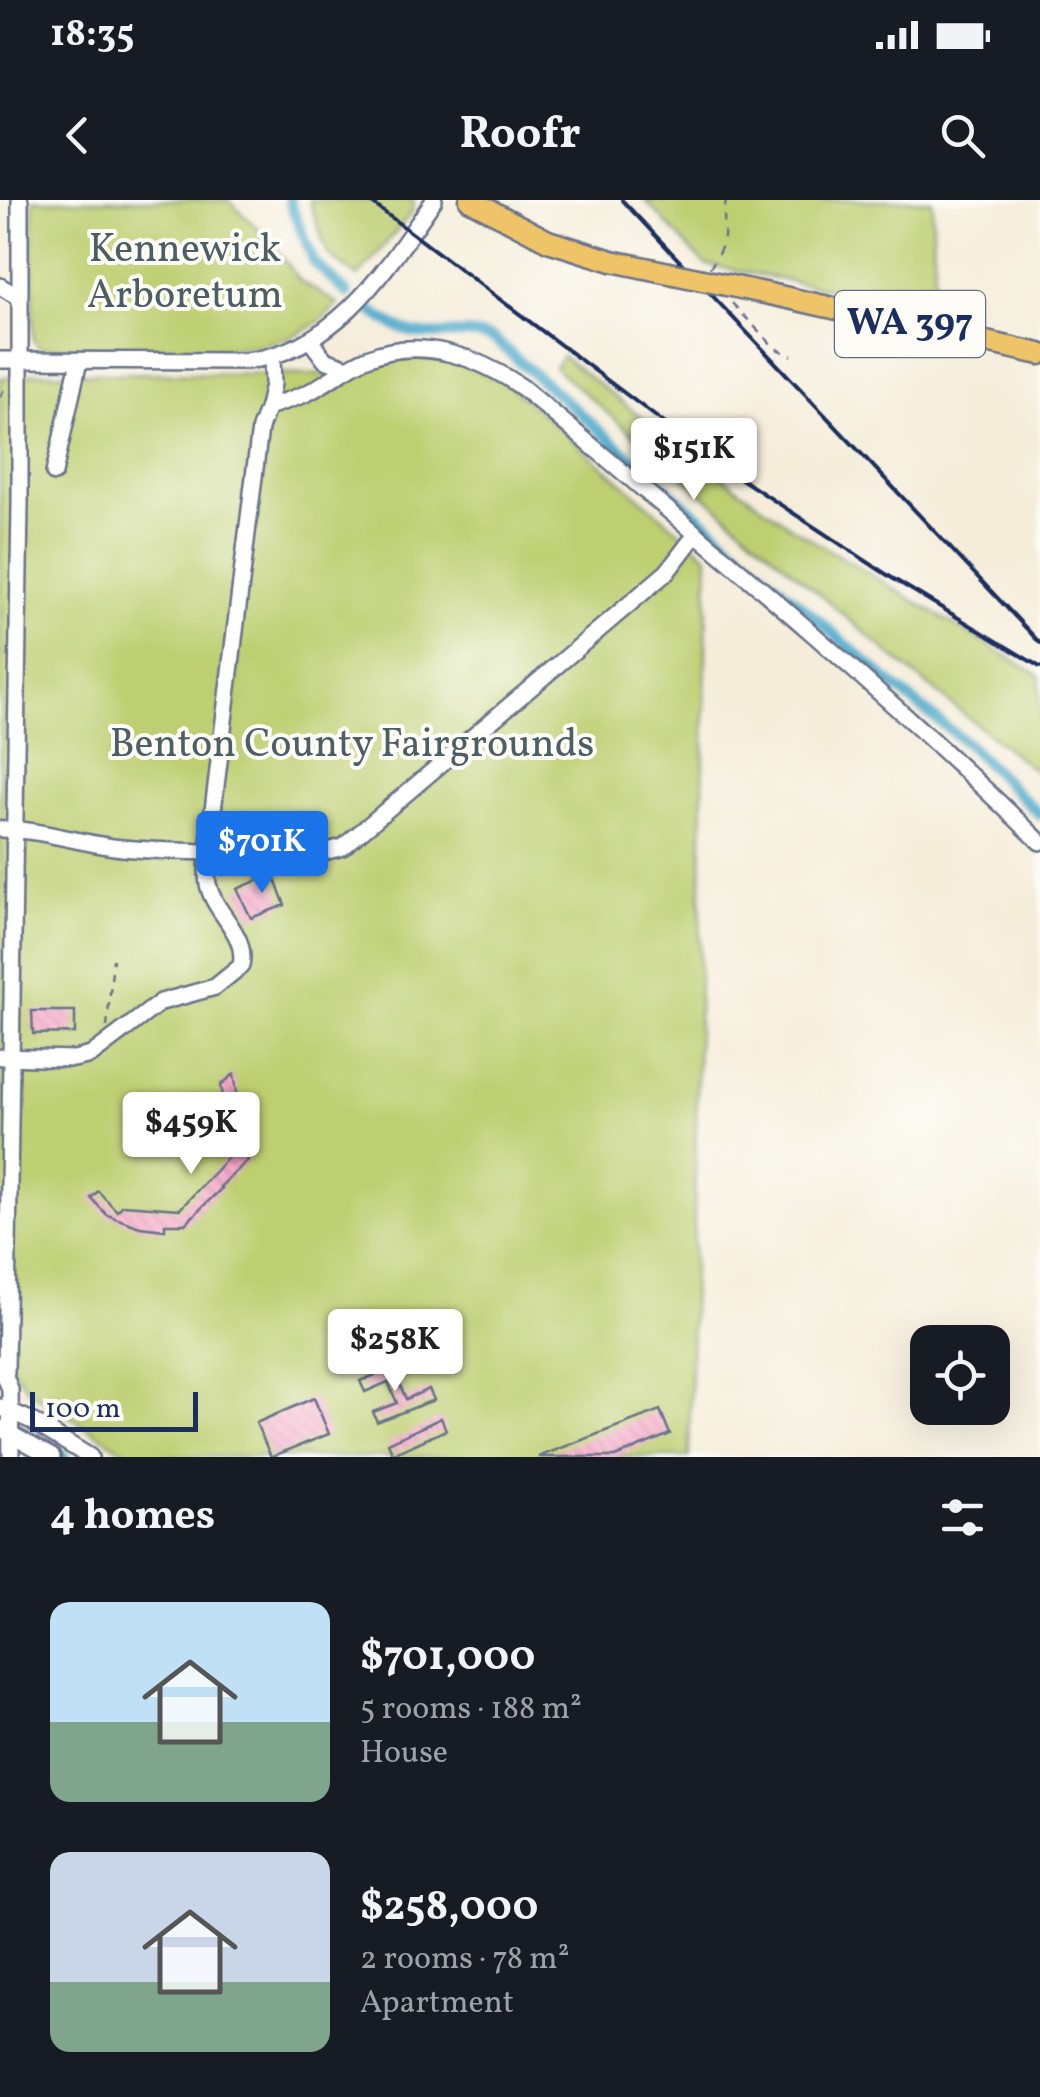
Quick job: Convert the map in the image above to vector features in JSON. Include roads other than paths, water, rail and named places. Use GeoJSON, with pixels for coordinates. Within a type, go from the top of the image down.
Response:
{"type":"FeatureCollection","features":[{"type":"Feature","properties":{"kind":"main road","name":"WA 397"},"geometry":{"type":"LineString","coordinates":[[470,200],[548,241],[612,261],[1040,354]]}},
{"type":"Feature","properties":{"kind":"street"},"geometry":{"type":"LineString","coordinates":[[11,1457],[3,1367],[4,1057],[20,200]]}},
{"type":"Feature","properties":{"kind":"street"},"geometry":{"type":"LineString","coordinates":[[422,218],[424,200]]}},
{"type":"Feature","properties":{"kind":"street"},"geometry":{"type":"LineString","coordinates":[[0,360],[272,358],[310,340],[345,315],[434,200]]}},
{"type":"Feature","properties":{"kind":"street"},"geometry":{"type":"LineString","coordinates":[[0,286],[20,298]]}},
{"type":"Feature","properties":{"kind":"street"},"geometry":{"type":"LineString","coordinates":[[310,340],[325,360],[348,368]]}},
{"type":"Feature","properties":{"kind":"street"},"geometry":{"type":"LineString","coordinates":[[268,407],[308,393],[369,357],[418,350],[445,352],[497,370],[696,534],[938,745],[1040,842]]}},
{"type":"Feature","properties":{"kind":"street"},"geometry":{"type":"LineString","coordinates":[[4,1057],[90,1056],[161,1002],[215,987],[242,966],[244,954],[237,935],[208,884],[208,851],[260,428],[272,384],[272,358]]}},
{"type":"Feature","properties":{"kind":"street"},"geometry":{"type":"LineString","coordinates":[[54,474],[78,360]]}},
{"type":"Feature","properties":{"kind":"street"},"geometry":{"type":"LineString","coordinates":[[6,829],[45,832],[111,847],[324,852],[344,847],[667,572],[696,534]]}},
{"type":"Feature","properties":{"kind":"street"},"geometry":{"type":"LineString","coordinates":[[7,1421],[52,1457]]}},
{"type":"Feature","properties":{"kind":"street"},"geometry":{"type":"LineString","coordinates":[[7,1421],[90,1457]]}},
{"type":"Feature","properties":{"kind":"waterway"},"geometry":{"type":"LineString","coordinates":[[289,200],[314,262],[347,293]]}},
{"type":"Feature","properties":{"kind":"waterway"},"geometry":{"type":"LineString","coordinates":[[370,310],[414,333],[464,333],[494,339],[894,686],[965,742],[1040,815]]}},
{"type":"Feature","properties":{"kind":"waterway"},"geometry":{"type":"LineString","coordinates":[[25,1433],[64,1457]]}},
{"type":"Feature","properties":{"kind":"railway"},"geometry":{"type":"LineString","coordinates":[[368,200],[720,465],[892,578],[1040,667]]}},
{"type":"Feature","properties":{"kind":"railway"},"geometry":{"type":"LineString","coordinates":[[622,200],[1040,643]]}},
{"type":"Feature","properties":{"kind":"park label","name":"Kennewick Arboretum"},"geometry":{"type":"Point","coordinates":[185,274]}},
{"type":"Feature","properties":{"kind":"park label","name":"Benton County Fairgrounds"},"geometry":{"type":"Point","coordinates":[352,746]}}]}
